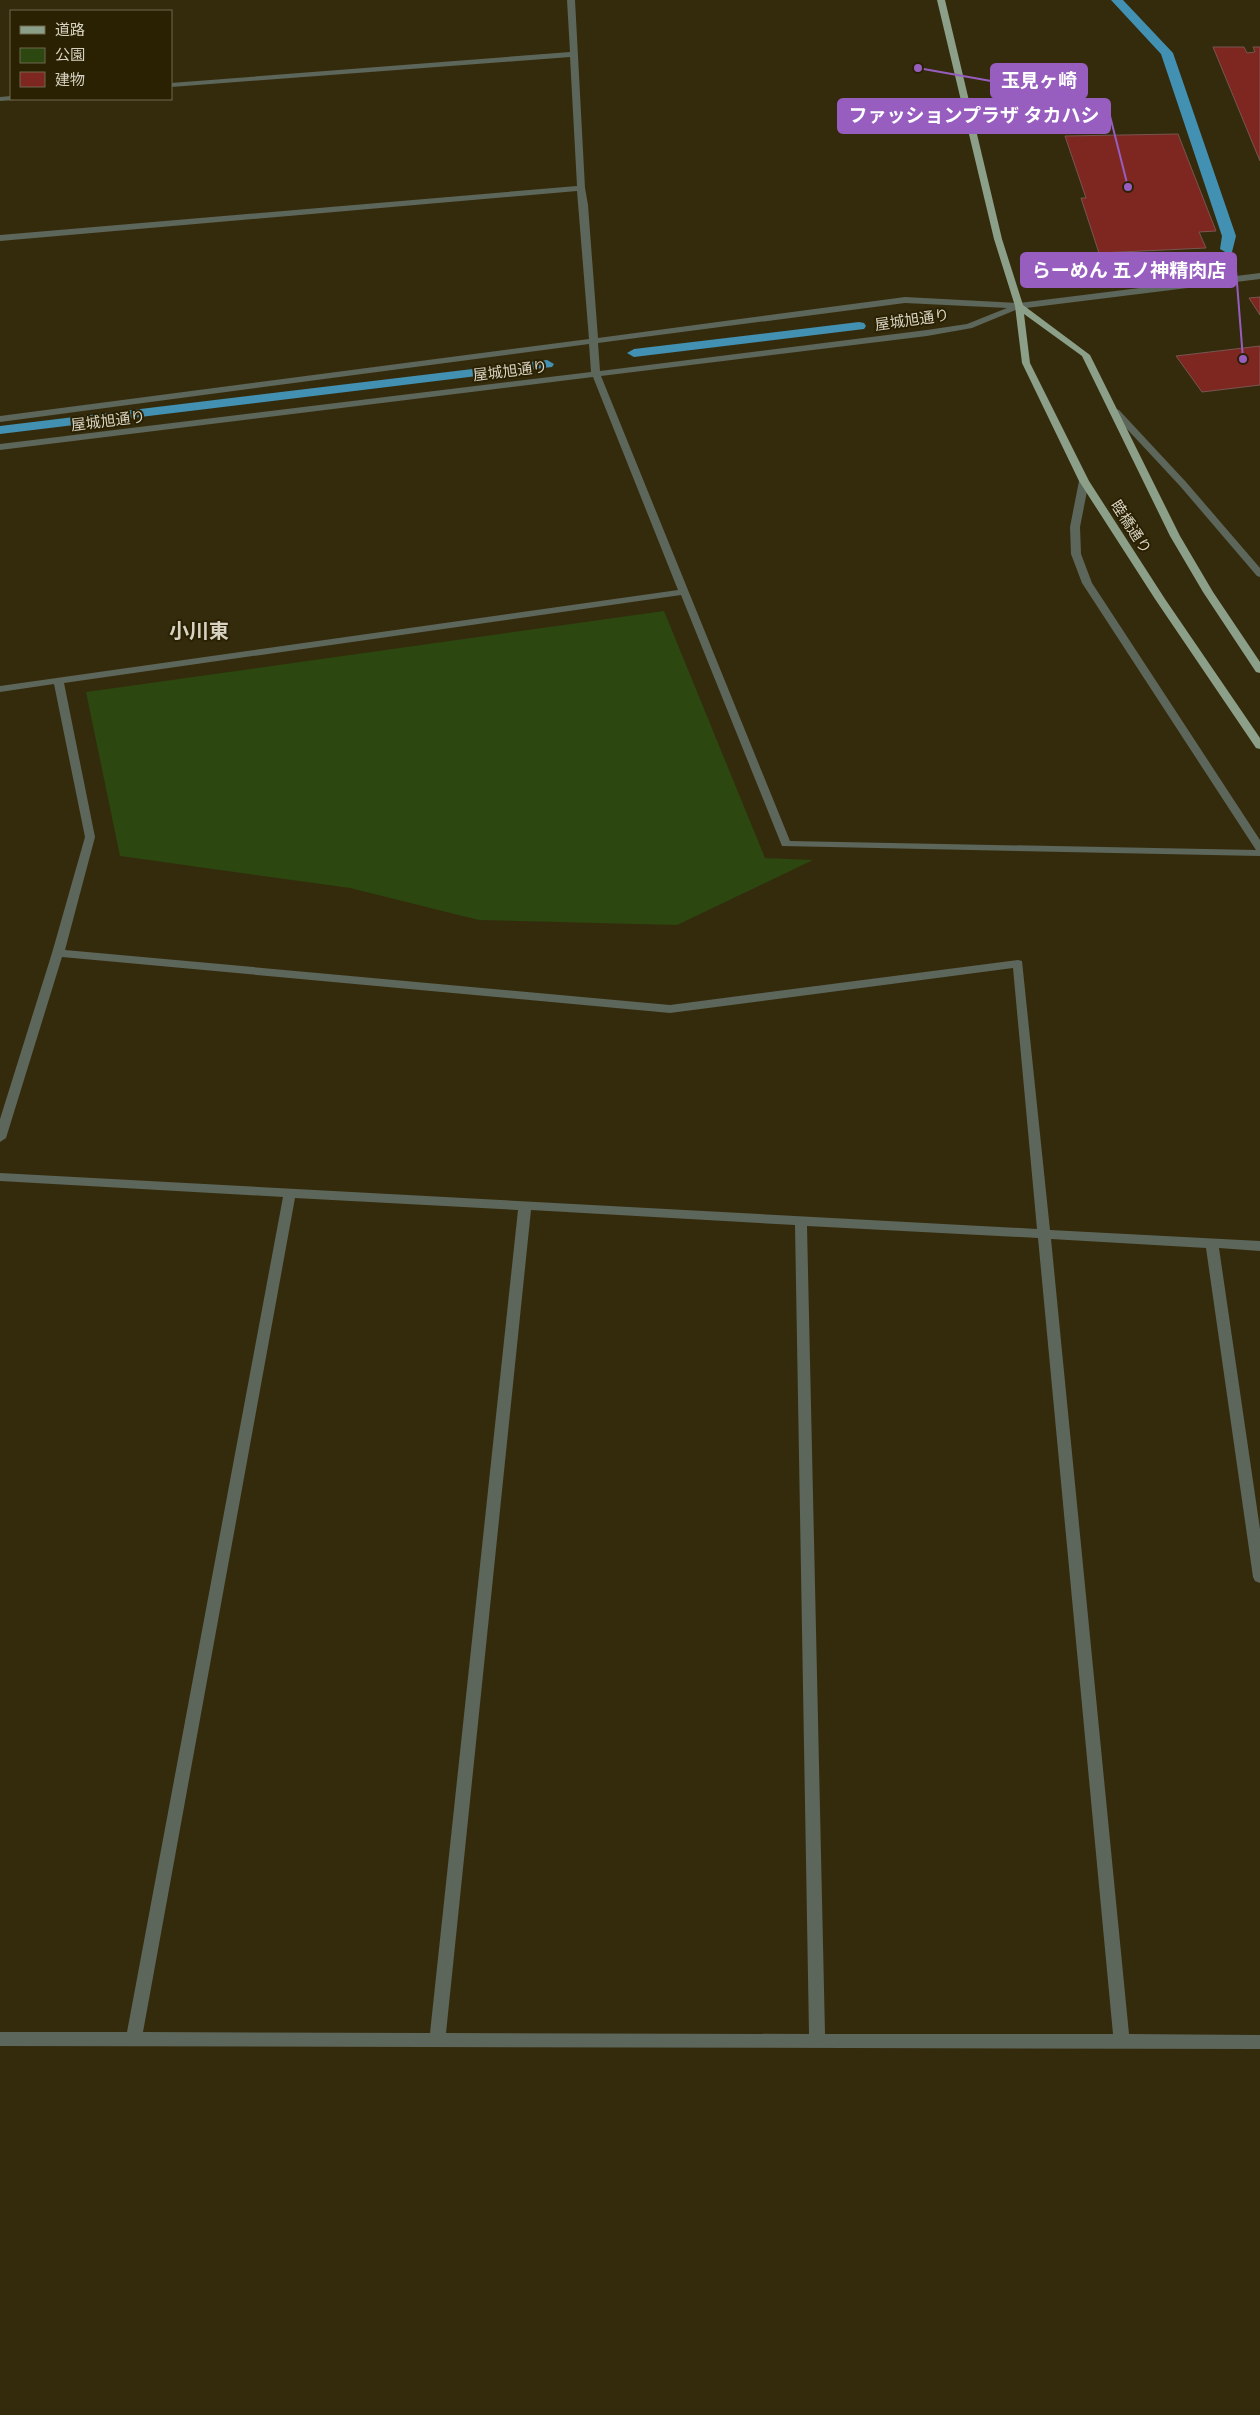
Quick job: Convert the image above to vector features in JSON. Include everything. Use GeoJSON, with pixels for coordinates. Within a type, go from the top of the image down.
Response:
{"type":"FeatureCollection","features":[{"type":"Feature","properties":{"kind":"main road","name":"睦橋通り"},"geometry":{"type":"LineString","coordinates":[[941,0],[998,239],[1019,306],[1026,363],[1084,482],[1160,599],[1260,746]]}},
{"type":"Feature","properties":{"kind":"main road","name":"睦橋通り"},"geometry":{"type":"LineString","coordinates":[[1019,306],[1086,355],[1116,412],[1175,536],[1208,592],[1260,670]]}},
{"type":"Feature","properties":{"kind":"street"},"geometry":{"type":"LineString","coordinates":[[571,0],[580,188],[584,205],[596,374],[786,844],[1260,853]]}},
{"type":"Feature","properties":{"kind":"street"},"geometry":{"type":"LineString","coordinates":[[172,85],[574,54]]}},
{"type":"Feature","properties":{"kind":"street"},"geometry":{"type":"LineString","coordinates":[[0,238],[580,188]]}},
{"type":"Feature","properties":{"kind":"street","name":"屋城旭通り"},"geometry":{"type":"LineString","coordinates":[[0,419],[905,300],[1019,306],[1260,276]]}},
{"type":"Feature","properties":{"kind":"street","name":"屋城旭通り"},"geometry":{"type":"LineString","coordinates":[[0,446],[596,374],[969,326],[1019,306]]}},
{"type":"Feature","properties":{"kind":"street"},"geometry":{"type":"LineString","coordinates":[[1116,412],[1183,484],[1260,574]]}},
{"type":"Feature","properties":{"kind":"street"},"geometry":{"type":"LineString","coordinates":[[1084,482],[1075,527],[1075,545],[1076,554],[1087,583],[1260,848]]}},
{"type":"Feature","properties":{"kind":"street"},"geometry":{"type":"LineString","coordinates":[[0,689],[684,592]]}},
{"type":"Feature","properties":{"kind":"street"},"geometry":{"type":"LineString","coordinates":[[0,1138],[58,953],[90,837],[58,680]]}},
{"type":"Feature","properties":{"kind":"street"},"geometry":{"type":"LineString","coordinates":[[58,953],[670,1009],[1018,964],[1122,2042]]}},
{"type":"Feature","properties":{"kind":"street"},"geometry":{"type":"LineString","coordinates":[[0,1177],[1260,1246]]}},
{"type":"Feature","properties":{"kind":"street"},"geometry":{"type":"LineString","coordinates":[[134,2040],[290,1193]]}},
{"type":"Feature","properties":{"kind":"street"},"geometry":{"type":"LineString","coordinates":[[437,2040],[525,1206]]}},
{"type":"Feature","properties":{"kind":"street"},"geometry":{"type":"LineString","coordinates":[[801,1221],[817,2041]]}},
{"type":"Feature","properties":{"kind":"street"},"geometry":{"type":"LineString","coordinates":[[1212,1244],[1260,1578]]}},
{"type":"Feature","properties":{"kind":"street"},"geometry":{"type":"LineString","coordinates":[[0,2039],[1260,2042]]}},
{"type":"Feature","properties":{"kind":"green space"},"geometry":{"type":"Polygon","coordinates":[[[664,611],[765,858],[813,860],[677,925],[479,920],[350,888],[120,856],[86,692],[664,611]]]}},
{"type":"Feature","properties":{"kind":"building"},"geometry":{"type":"Polygon","coordinates":[[[1213,47],[1244,47],[1247,53],[1255,52],[1253,47],[1260,47],[1260,161],[1213,47]]]}},
{"type":"Feature","properties":{"kind":"building"},"geometry":{"type":"Polygon","coordinates":[[[1178,134],[1216,231],[1199,232],[1206,248],[1099,253],[1081,198],[1086,198],[1065,136],[1178,134]]]}},
{"type":"Feature","properties":{"kind":"building"},"geometry":{"type":"Polygon","coordinates":[[[1260,297],[1260,315],[1249,298],[1260,297]]]}},
{"type":"Feature","properties":{"kind":"building"},"geometry":{"type":"Polygon","coordinates":[[[1260,346],[1260,385],[1202,392],[1176,356],[1260,346]]]}},
{"type":"Feature","properties":{"kind":"waterway"},"geometry":{"type":"LineString","coordinates":[[1117,0],[1167,53],[1229,236],[1227,249]]}},
{"type":"Feature","properties":{"kind":"waterway"},"geometry":{"type":"LineString","coordinates":[[634,353],[859,326]]}},
{"type":"Feature","properties":{"kind":"waterway"},"geometry":{"type":"LineString","coordinates":[[0,430],[547,364]]}},
{"type":"Feature","properties":{"kind":"place","name":"玉見ヶ崎"},"geometry":{"type":"Point","coordinates":[918,68]}},
{"type":"Feature","properties":{"kind":"place","name":"ファッションプラザ タカハシ"},"geometry":{"type":"Point","coordinates":[1128,187]}},
{"type":"Feature","properties":{"kind":"place","name":"らーめん 五ノ神精肉店"},"geometry":{"type":"Point","coordinates":[1243,359]}},
{"type":"Feature","properties":{"kind":"district","name":"小川東"},"geometry":{"type":"Point","coordinates":[199,631]}}]}
